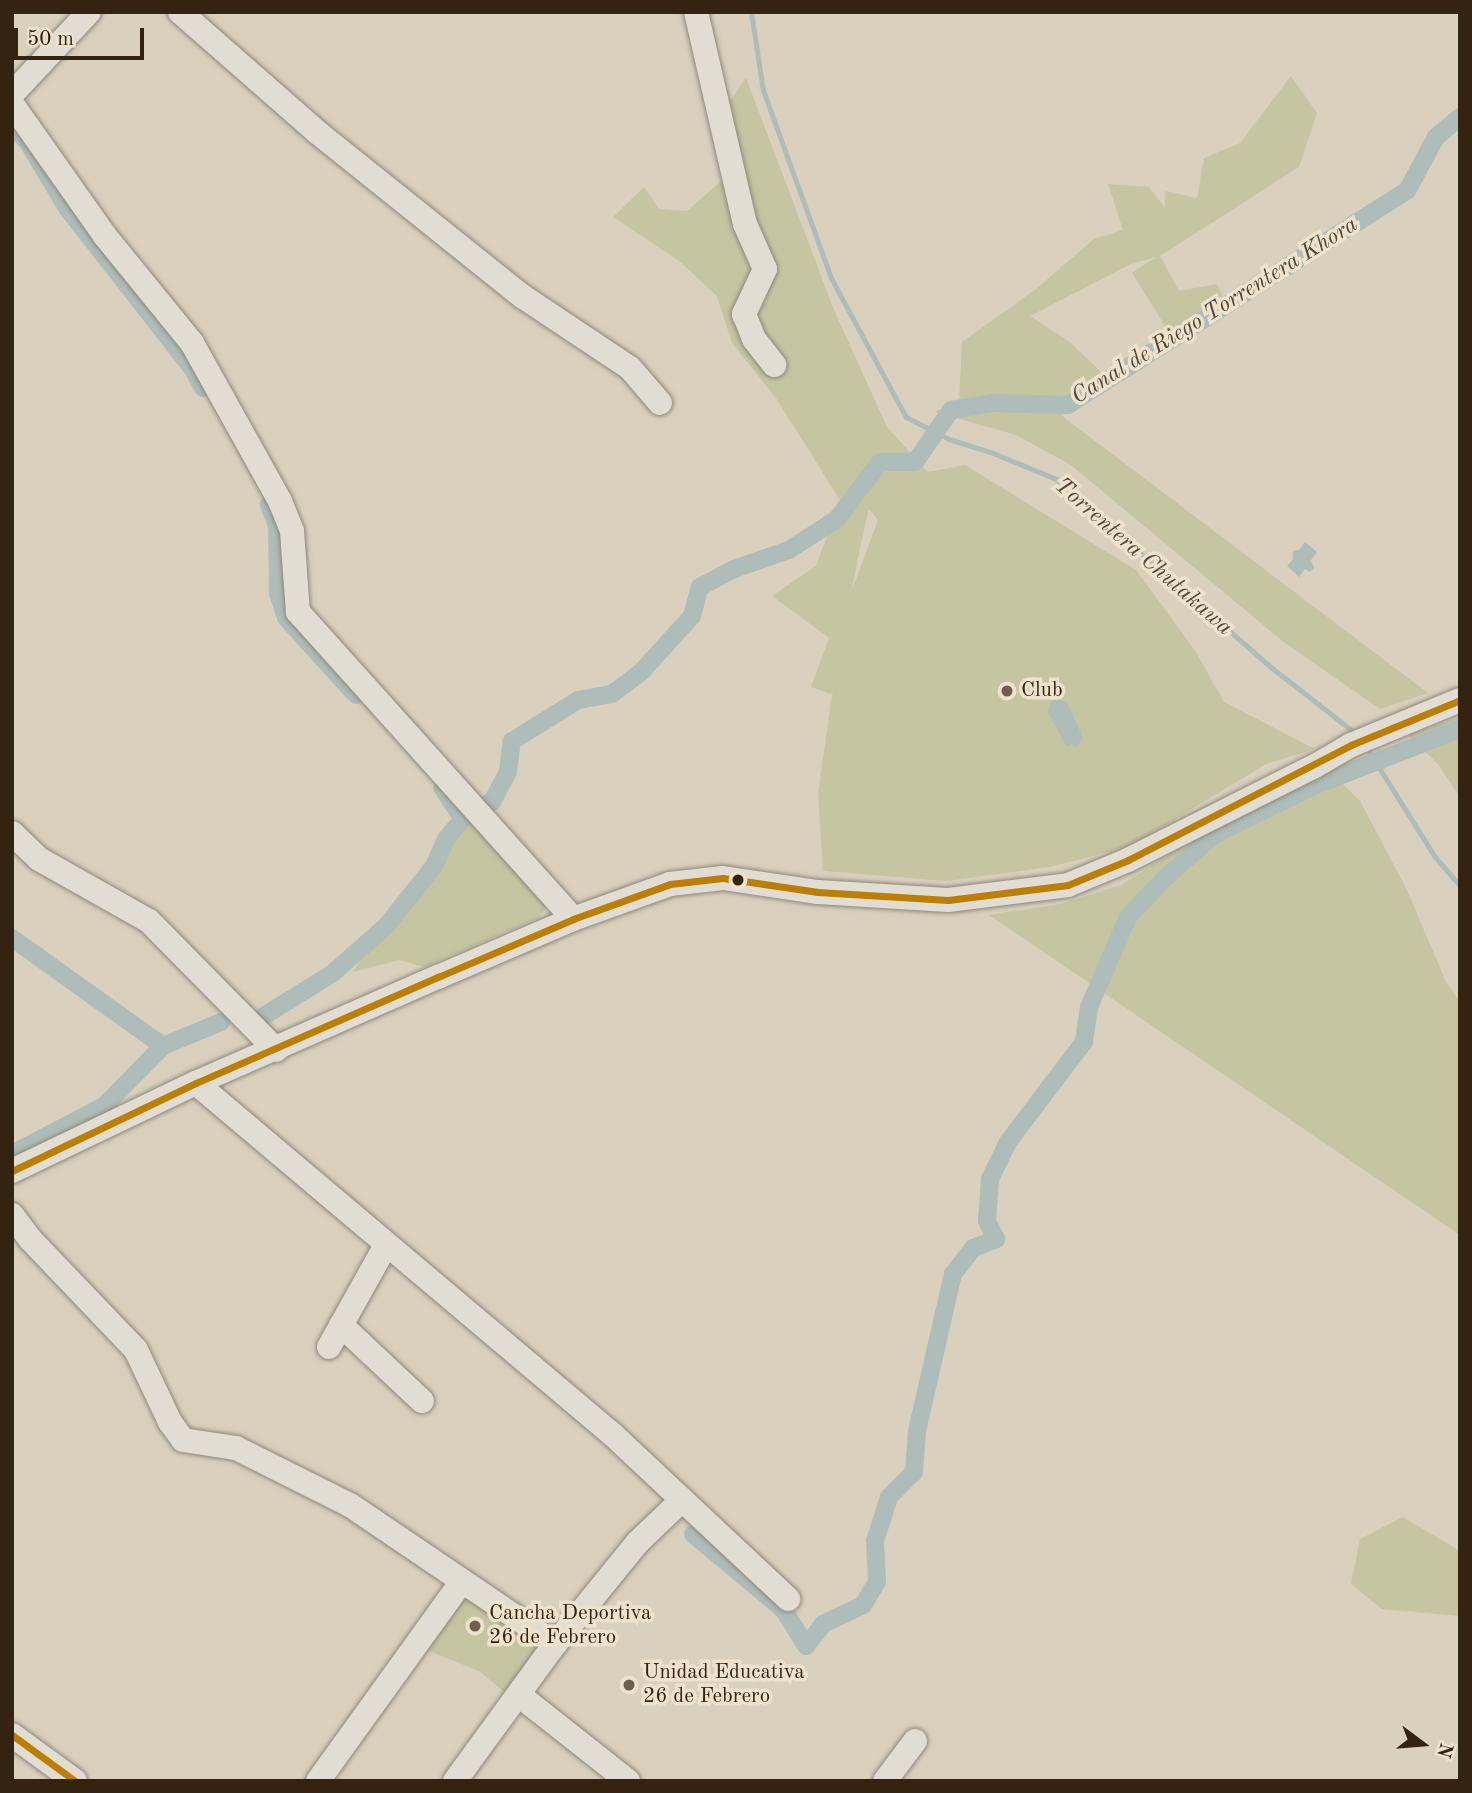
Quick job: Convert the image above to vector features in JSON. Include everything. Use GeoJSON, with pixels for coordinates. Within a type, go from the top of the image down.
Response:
{"type":"FeatureCollection","features":[{"type":"Feature","properties":{"kind":"street"},"geometry":{"type":"LineString","coordinates":[[12,94],[89,12]]}},
{"type":"Feature","properties":{"kind":"street"},"geometry":{"type":"LineString","coordinates":[[696,12],[745,224],[765,269],[744,314],[754,339],[774,365]]}},
{"type":"Feature","properties":{"kind":"street"},"geometry":{"type":"LineString","coordinates":[[182,13],[317,132],[522,296],[630,368],[660,402]]}},
{"type":"Feature","properties":{"kind":"street"},"geometry":{"type":"LineString","coordinates":[[12,104],[105,236],[192,343],[280,501],[292,531],[298,612],[573,919]]}},
{"type":"Feature","properties":{"kind":"street"},"geometry":{"type":"LineString","coordinates":[[12,1171],[196,1083],[573,919],[670,884],[723,877],[818,892],[948,900],[1068,885],[1128,860],[1315,766],[1351,745],[1460,700]]}},
{"type":"Feature","properties":{"kind":"street"},"geometry":{"type":"LineString","coordinates":[[12,833],[39,859],[149,921],[276,1050]]}},
{"type":"Feature","properties":{"kind":"street"},"geometry":{"type":"LineString","coordinates":[[196,1083],[613,1435],[788,1599]]}},
{"type":"Feature","properties":{"kind":"street"},"geometry":{"type":"LineString","coordinates":[[12,1215],[30,1239],[136,1350],[170,1422],[183,1440],[236,1448],[350,1505],[461,1583],[555,1644]]}},
{"type":"Feature","properties":{"kind":"street"},"geometry":{"type":"LineString","coordinates":[[329,1347],[386,1245]]}},
{"type":"Feature","properties":{"kind":"street"},"geometry":{"type":"LineString","coordinates":[[341,1325],[422,1401]]}},
{"type":"Feature","properties":{"kind":"street"},"geometry":{"type":"LineString","coordinates":[[455,1781],[555,1644],[638,1542],[682,1500]]}},
{"type":"Feature","properties":{"kind":"street"},"geometry":{"type":"LineString","coordinates":[[318,1781],[461,1583]]}},
{"type":"Feature","properties":{"kind":"street"},"geometry":{"type":"LineString","coordinates":[[519,1695],[628,1781]]}},
{"type":"Feature","properties":{"kind":"street"},"geometry":{"type":"LineString","coordinates":[[12,1734],[75,1781]]}},
{"type":"Feature","properties":{"kind":"street"},"geometry":{"type":"LineString","coordinates":[[885,1781],[915,1741]]}},
{"type":"Feature","properties":{"kind":"green space"},"geometry":{"type":"Polygon","coordinates":[[[1291,76],[1317,113],[1299,167],[1160,256],[1179,291],[1217,284],[1224,298],[1170,334],[1132,273],[1156,257],[1131,264],[1030,316],[1070,342],[1103,374],[1062,399],[1047,399],[1066,419],[1428,693],[1380,709],[1285,643],[1071,465],[1016,435],[935,412],[959,400],[962,342],[1036,289],[1094,239],[1123,230],[1108,184],[1149,187],[1165,208],[1165,191],[1197,198],[1204,158],[1240,143],[1291,76]]]}},
{"type":"Feature","properties":{"kind":"green space","name":"Club"},"geometry":{"type":"Polygon","coordinates":[[[746,78],[834,310],[887,427],[928,472],[965,465],[1136,570],[1196,652],[1224,702],[1315,749],[1266,764],[1131,846],[1050,867],[946,881],[823,871],[818,794],[833,688],[831,694],[811,687],[829,638],[772,596],[816,566],[840,500],[776,398],[732,343],[717,296],[679,261],[613,217],[644,187],[659,209],[687,211],[744,161],[727,105],[746,78]],[[869,509],[852,590],[878,520],[869,509]]]}},
{"type":"Feature","properties":{"kind":"green space"},"geometry":{"type":"Polygon","coordinates":[[[1460,717],[1460,797],[1439,765],[1408,735],[1460,717]]]}},
{"type":"Feature","properties":{"kind":"green space"},"geometry":{"type":"Polygon","coordinates":[[[1329,770],[1360,801],[1407,890],[1446,982],[1460,1002],[1460,1235],[989,915],[1061,904],[1121,885],[1209,829],[1329,770]]]}},
{"type":"Feature","properties":{"kind":"green space"},"geometry":{"type":"Polygon","coordinates":[[[471,823],[541,897],[546,908],[538,918],[424,967],[399,960],[353,972],[364,955],[393,926],[439,871],[454,840],[471,823]]]}},
{"type":"Feature","properties":{"kind":"green space"},"geometry":{"type":"Polygon","coordinates":[[[1403,1517],[1460,1551],[1460,1616],[1382,1609],[1351,1584],[1360,1539],[1403,1517]]]}},
{"type":"Feature","properties":{"kind":"green space","name":"Cancha Deportiva 26 de Febrero"},"geometry":{"type":"Polygon","coordinates":[[[462,1597],[542,1648],[508,1695],[479,1671],[424,1649],[462,1597]]]}},
{"type":"Feature","properties":{"kind":"shaded area"},"geometry":{"type":"Polygon","coordinates":[[[1305,542],[1317,552],[1311,560],[1314,568],[1310,572],[1305,569],[1299,577],[1287,566],[1293,559],[1293,551],[1299,550],[1305,542]]]}},
{"type":"Feature","properties":{"kind":"shaded area"},"geometry":{"type":"Polygon","coordinates":[[[1056,699],[1067,702],[1083,738],[1076,748],[1072,744],[1067,747],[1048,713],[1050,703],[1056,699]]]}},
{"type":"Feature","properties":{"kind":"waterway","name":"Torrentera Chutakawa"},"geometry":{"type":"LineString","coordinates":[[751,12],[763,90],[831,278],[906,417],[949,439],[993,453],[1056,479],[1272,668],[1359,736]]}},
{"type":"Feature","properties":{"kind":"waterway","name":"Torrentera Chutakawa"},"geometry":{"type":"LineString","coordinates":[[478,807],[492,802],[508,772],[512,741],[578,700],[612,694],[642,671],[692,616],[700,587],[734,569],[789,550],[837,519],[880,462],[915,462],[951,410],[993,403],[1068,405],[1407,191],[1436,137],[1460,117]]}},
{"type":"Feature","properties":{"kind":"waterway","name":"Canal de Riego Torrentera Khora"},"geometry":{"type":"LineString","coordinates":[[12,126],[27,141],[67,208],[192,368],[203,388]]}},
{"type":"Feature","properties":{"kind":"waterway","name":"Canal de Riego Torrentera Khora"},"geometry":{"type":"LineString","coordinates":[[269,505],[277,526],[278,593],[286,618],[356,695]]}},
{"type":"Feature","properties":{"kind":"waterway","name":"Canal de Riego Torrentera Khora"},"geometry":{"type":"LineString","coordinates":[[693,1534],[784,1610],[806,1646],[823,1624],[863,1605],[877,1582],[875,1541],[889,1497],[914,1472],[917,1431],[953,1274],[973,1248],[996,1239],[987,1221],[990,1179],[1008,1142],[1084,1042],[1089,1007],[1128,917],[1165,878],[1214,835],[1311,787],[1460,729]]}},
{"type":"Feature","properties":{"kind":"waterway","name":"Torrentera Chutakawa"},"geometry":{"type":"LineString","coordinates":[[1366,747],[1435,857],[1460,886]]}},
{"type":"Feature","properties":{"kind":"waterway","name":"Canal de Riego Torrentera Khora"},"geometry":{"type":"LineString","coordinates":[[259,1019],[333,973],[387,925],[434,866],[446,839],[463,819],[442,788]]}},
{"type":"Feature","properties":{"kind":"waterway"},"geometry":{"type":"LineString","coordinates":[[12,938],[163,1046]]}},
{"type":"Feature","properties":{"kind":"waterway","name":"Canal de Riego Torrentera Khora"},"geometry":{"type":"LineString","coordinates":[[12,1154],[104,1106],[163,1046],[221,1022]]}},
{"type":"Feature","properties":{"kind":"transit line"},"geometry":{"type":"LineString","coordinates":[[12,1171],[196,1083],[438,977],[573,919],[670,884],[723,878],[818,892],[948,900],[1068,885],[1128,860],[1351,745],[1460,700]]}},
{"type":"Feature","properties":{"kind":"transit line"},"geometry":{"type":"LineString","coordinates":[[12,1735],[75,1781]]}},
{"type":"Feature","properties":{"kind":"place","name":"Club"},"geometry":{"type":"Point","coordinates":[1007,691]}},
{"type":"Feature","properties":{"kind":"place","name":"Cancha Deportiva 26 de Febrero"},"geometry":{"type":"Point","coordinates":[475,1626]}},
{"type":"Feature","properties":{"kind":"place","name":"Unidad Educativa 26 de Febrero"},"geometry":{"type":"Point","coordinates":[629,1685]}}]}
